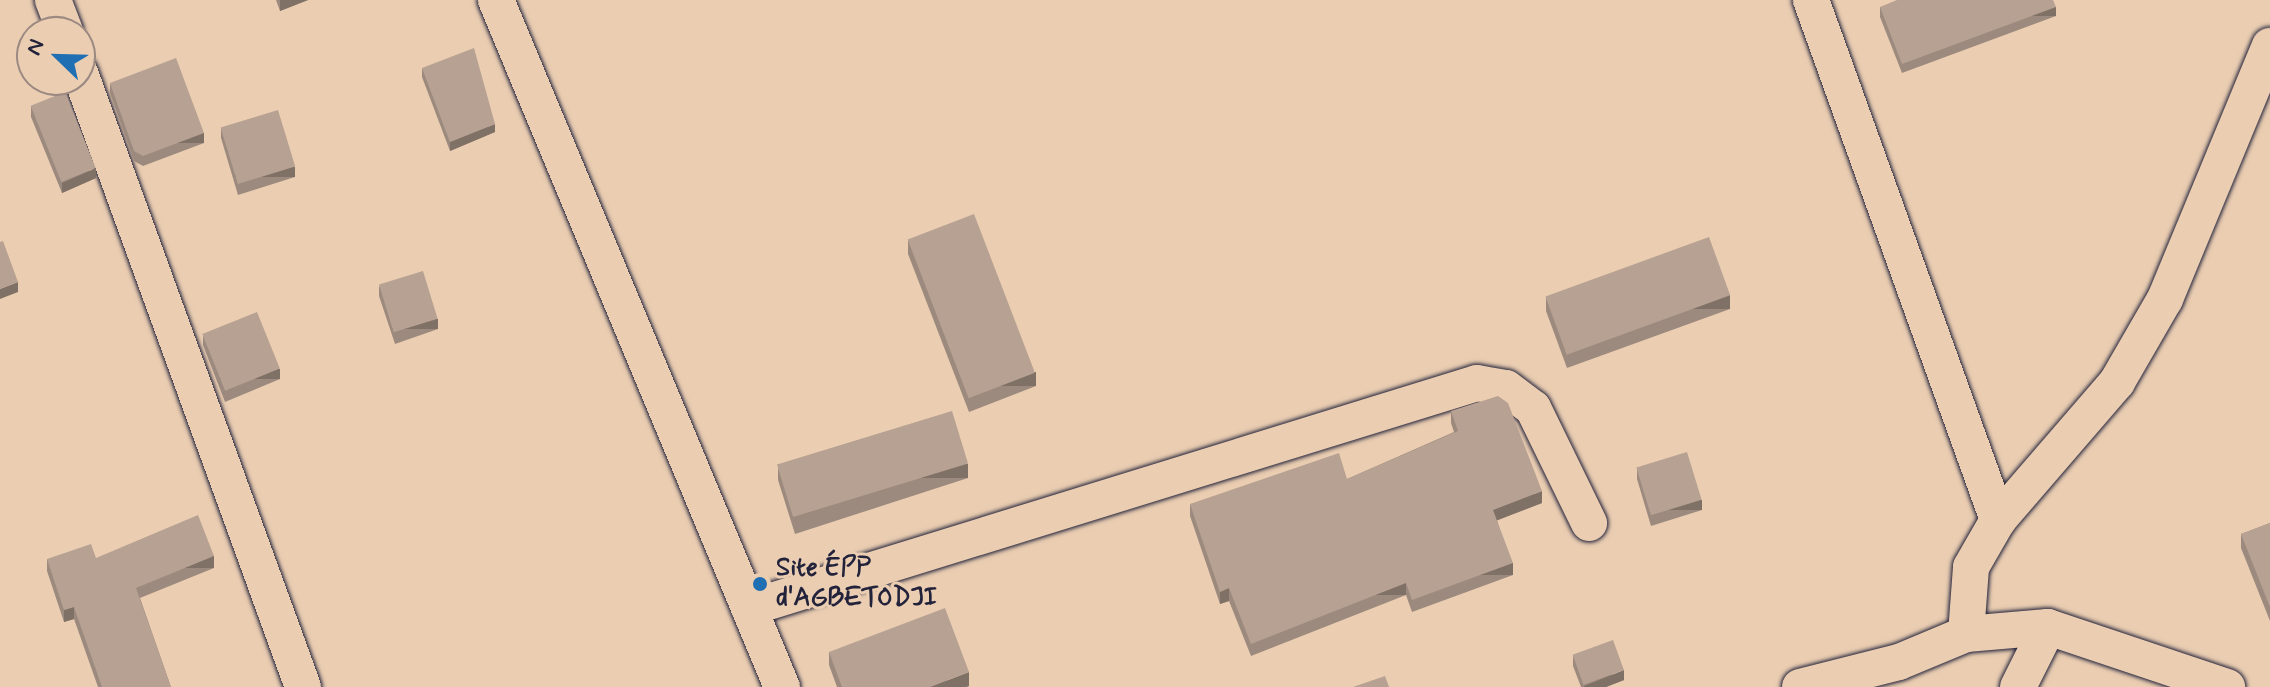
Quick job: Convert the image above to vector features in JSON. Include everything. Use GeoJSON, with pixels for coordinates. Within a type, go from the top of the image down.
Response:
{"type":"FeatureCollection","features":[{"type":"Feature","properties":{"kind":"street"},"geometry":{"type":"LineString","coordinates":[[496,0],[782,687]]}},
{"type":"Feature","properties":{"kind":"street"},"geometry":{"type":"LineString","coordinates":[[1811,0],[1998,520]]}},
{"type":"Feature","properties":{"kind":"street"},"geometry":{"type":"LineString","coordinates":[[1966,634],[1971,567],[1998,520],[2117,382],[2149,327],[2270,46]]}},
{"type":"Feature","properties":{"kind":"street"},"geometry":{"type":"LineString","coordinates":[[88,96],[303,687]]}},
{"type":"Feature","properties":{"kind":"street"},"geometry":{"type":"LineString","coordinates":[[749,608],[1477,383],[1506,388],[1533,408],[1589,523]]}},
{"type":"Feature","properties":{"kind":"street"},"geometry":{"type":"LineString","coordinates":[[2018,687],[2048,627]]}},
{"type":"Feature","properties":{"kind":"street"},"geometry":{"type":"LineString","coordinates":[[1800,687],[1899,662],[1966,634],[2048,627],[2227,687]]}},
{"type":"Feature","properties":{"kind":"building"},"geometry":{"type":"Polygon","coordinates":[[[1897,0],[2053,0],[2056,7],[1902,64],[1880,7],[1897,0]]]}},
{"type":"Feature","properties":{"kind":"building"},"geometry":{"type":"Polygon","coordinates":[[[474,48],[495,124],[450,142],[422,68],[474,48]]]}},
{"type":"Feature","properties":{"kind":"building"},"geometry":{"type":"Polygon","coordinates":[[[176,58],[204,133],[143,156],[134,151],[110,83],[176,58]]]}},
{"type":"Feature","properties":{"kind":"building"},"geometry":{"type":"Polygon","coordinates":[[[55,96],[67,96],[96,168],[61,182],[31,106],[55,96]]]}},
{"type":"Feature","properties":{"kind":"building"},"geometry":{"type":"Polygon","coordinates":[[[278,110],[295,166],[238,184],[221,128],[278,110]]]}},
{"type":"Feature","properties":{"kind":"building"},"geometry":{"type":"Polygon","coordinates":[[[974,214],[1035,373],[969,398],[908,239],[974,214]]]}},
{"type":"Feature","properties":{"kind":"building"},"geometry":{"type":"Polygon","coordinates":[[[1709,237],[1730,295],[1567,355],[1545,297],[1709,237]]]}},
{"type":"Feature","properties":{"kind":"building"},"geometry":{"type":"Polygon","coordinates":[[[3,241],[18,282],[0,289],[0,242],[3,241]]]}},
{"type":"Feature","properties":{"kind":"building"},"geometry":{"type":"Polygon","coordinates":[[[423,271],[438,319],[394,332],[379,284],[423,271]]]}},
{"type":"Feature","properties":{"kind":"building"},"geometry":{"type":"Polygon","coordinates":[[[257,312],[280,369],[225,391],[202,334],[257,312]]]}},
{"type":"Feature","properties":{"kind":"building"},"geometry":{"type":"Polygon","coordinates":[[[1498,396],[1508,403],[1542,491],[1493,510],[1513,563],[1412,600],[1406,583],[1251,644],[1229,588],[1220,592],[1190,504],[1339,453],[1347,479],[1458,431],[1451,411],[1498,396]]]}},
{"type":"Feature","properties":{"kind":"building"},"geometry":{"type":"Polygon","coordinates":[[[952,411],[968,464],[793,517],[777,465],[952,411]]]}},
{"type":"Feature","properties":{"kind":"building"},"geometry":{"type":"Polygon","coordinates":[[[1687,452],[1702,500],[1651,515],[1636,467],[1687,452]]]}},
{"type":"Feature","properties":{"kind":"building"},"geometry":{"type":"Polygon","coordinates":[[[198,515],[214,556],[136,588],[171,687],[102,687],[74,607],[64,610],[47,559],[91,544],[96,558],[198,515]]]}},
{"type":"Feature","properties":{"kind":"building"},"geometry":{"type":"Polygon","coordinates":[[[2270,523],[2270,607],[2241,534],[2270,523]]]}},
{"type":"Feature","properties":{"kind":"building"},"geometry":{"type":"Polygon","coordinates":[[[945,608],[969,672],[930,687],[842,687],[829,652],[945,608]]]}},
{"type":"Feature","properties":{"kind":"building"},"geometry":{"type":"Polygon","coordinates":[[[1613,640],[1624,670],[1584,685],[1573,655],[1613,640]]]}},
{"type":"Feature","properties":{"kind":"building"},"geometry":{"type":"Polygon","coordinates":[[[1385,676],[1389,687],[1353,687],[1385,676]]]}},
{"type":"Feature","properties":{"kind":"place","name":"Site ÉPP d'AGBETODJI"},"geometry":{"type":"Point","coordinates":[760,584]}}]}
